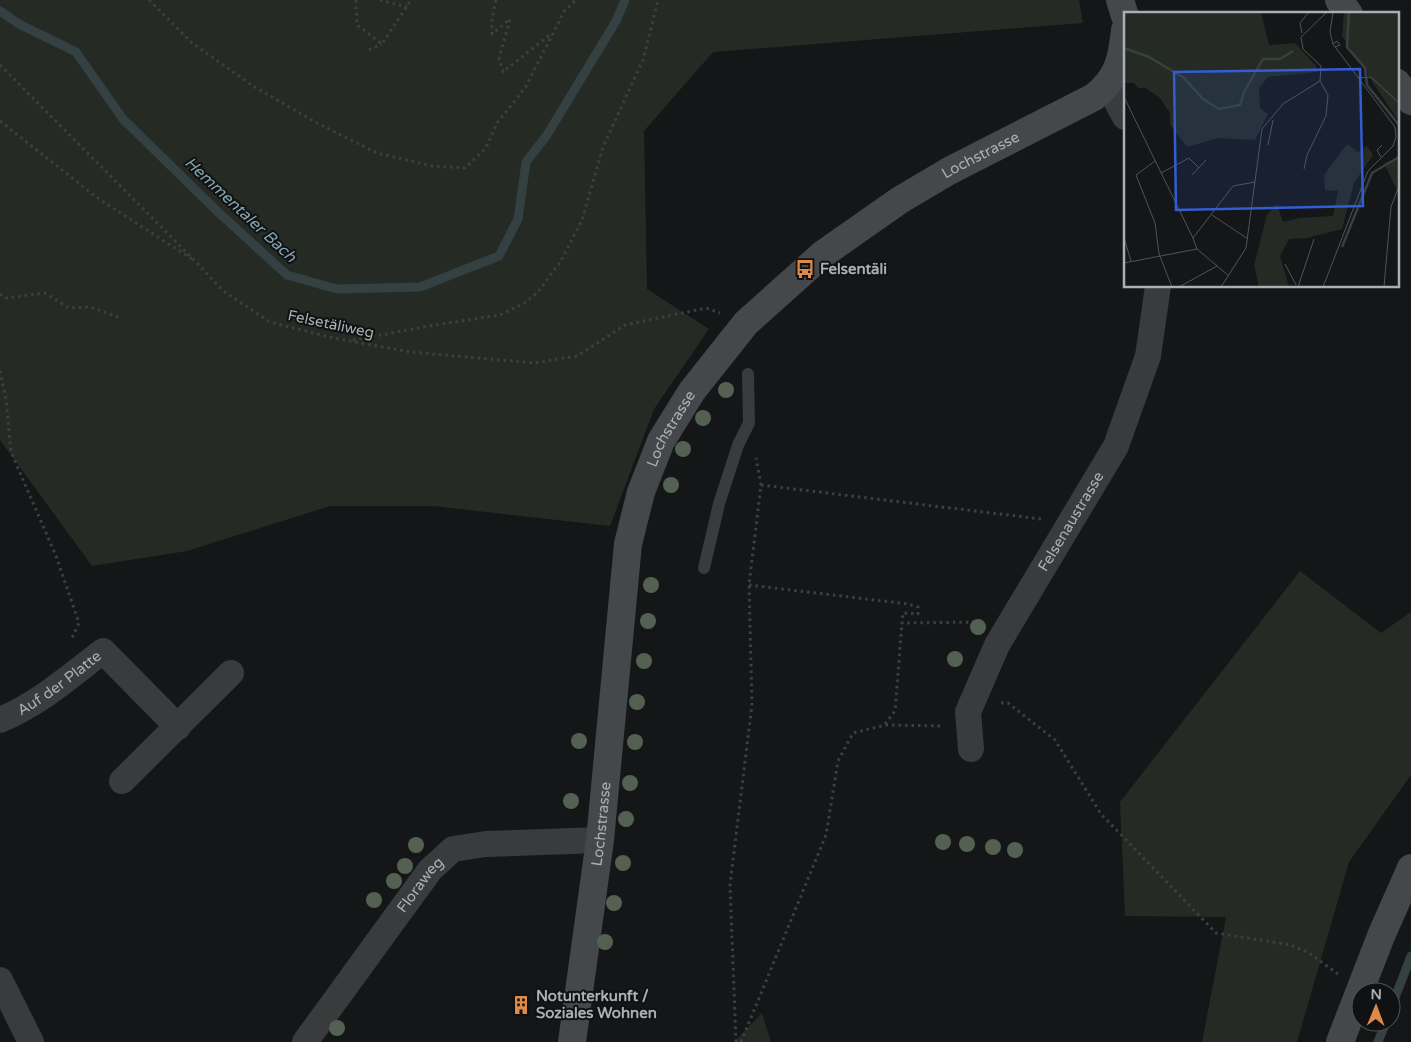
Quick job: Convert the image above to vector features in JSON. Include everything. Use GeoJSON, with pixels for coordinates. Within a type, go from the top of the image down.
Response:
{"type":"FeatureCollection","features":[{"type":"Feature","properties":{"kind":"street"},"geometry":{"type":"LineString","coordinates":[[1120,0],[1124,13]]}},
{"type":"Feature","properties":{"kind":"street"},"geometry":{"type":"LineString","coordinates":[[1340,0],[1348,12]]}},
{"type":"Feature","properties":{"kind":"street","name":"Lochstrasse"},"geometry":{"type":"LineString","coordinates":[[572,1042],[600,840],[628,544],[641,492],[661,441],[692,391],[746,323],[823,254],[900,200],[949,171],[1094,97],[1108,86],[1119,65],[1124,36]]}},
{"type":"Feature","properties":{"kind":"street"},"geometry":{"type":"LineString","coordinates":[[1398,71],[1411,65]]}},
{"type":"Feature","properties":{"kind":"street"},"geometry":{"type":"LineString","coordinates":[[1398,84],[1411,102]]}},
{"type":"Feature","properties":{"kind":"street"},"geometry":{"type":"LineString","coordinates":[[1108,86],[1124,115]]}},
{"type":"Feature","properties":{"kind":"street","name":"Felsenaustrasse"},"geometry":{"type":"LineString","coordinates":[[971,726],[998,645],[1116,446],[1148,356],[1158,288]]}},
{"type":"Feature","properties":{"kind":"street","name":"Auf der Platte"},"geometry":{"type":"LineString","coordinates":[[0,720],[19,712],[46,695],[103,651],[178,727]]}},
{"type":"Feature","properties":{"kind":"street"},"geometry":{"type":"LineString","coordinates":[[122,781],[231,673]]}},
{"type":"Feature","properties":{"kind":"street","name":"Floraweg"},"geometry":{"type":"LineString","coordinates":[[305,1042],[430,870],[453,849],[486,844],[600,840]]}},
{"type":"Feature","properties":{"kind":"street"},"geometry":{"type":"LineString","coordinates":[[1363,982],[1381,936],[1411,868]]}},
{"type":"Feature","properties":{"kind":"street"},"geometry":{"type":"LineString","coordinates":[[0,980],[30,1042]]}},
{"type":"Feature","properties":{"kind":"street"},"geometry":{"type":"LineString","coordinates":[[1340,1042],[1351,1014]]}},
{"type":"Feature","properties":{"kind":"lane"},"geometry":{"type":"LineString","coordinates":[[704,568],[719,504],[738,445],[749,423],[748,374]]}},
{"type":"Feature","properties":{"kind":"path"},"geometry":{"type":"LineString","coordinates":[[149,0],[192,42],[253,86],[316,123],[377,153],[432,166],[465,168],[486,148],[497,123],[525,88],[566,10],[576,0]]}},
{"type":"Feature","properties":{"kind":"path"},"geometry":{"type":"LineString","coordinates":[[356,0],[357,25],[382,44]]}},
{"type":"Feature","properties":{"kind":"path"},"geometry":{"type":"LineString","coordinates":[[380,0],[407,8]]}},
{"type":"Feature","properties":{"kind":"path"},"geometry":{"type":"LineString","coordinates":[[369,50],[382,44],[411,0]]}},
{"type":"Feature","properties":{"kind":"path"},"geometry":{"type":"LineString","coordinates":[[496,0],[492,19],[492,34],[510,18],[499,58],[503,72],[554,31]]}},
{"type":"Feature","properties":{"kind":"path"},"geometry":{"type":"LineString","coordinates":[[350,341],[500,315],[523,304],[538,292],[561,261],[582,220],[603,147],[643,60],[658,0]]}},
{"type":"Feature","properties":{"kind":"path","name":"Felsetäliweg"},"geometry":{"type":"LineString","coordinates":[[0,65],[198,263],[222,291],[270,322],[350,341],[411,352],[534,363],[577,356],[625,325],[706,308],[746,323]]}},
{"type":"Feature","properties":{"kind":"path"},"geometry":{"type":"LineString","coordinates":[[0,120],[96,196],[198,263]]}},
{"type":"Feature","properties":{"kind":"path"},"geometry":{"type":"LineString","coordinates":[[0,294],[6,298],[45,293],[69,308],[90,307],[118,317]]}},
{"type":"Feature","properties":{"kind":"path"},"geometry":{"type":"LineString","coordinates":[[0,371],[6,399],[12,452],[56,556],[79,623],[70,641]]}},
{"type":"Feature","properties":{"kind":"path"},"geometry":{"type":"LineString","coordinates":[[736,1042],[730,885],[752,704],[749,585],[761,485],[749,423]]}},
{"type":"Feature","properties":{"kind":"path"},"geometry":{"type":"LineString","coordinates":[[761,485],[1071,522]]}},
{"type":"Feature","properties":{"kind":"path"},"geometry":{"type":"LineString","coordinates":[[749,585],[908,604],[918,607],[918,614],[903,614],[895,711],[885,724]]}},
{"type":"Feature","properties":{"kind":"path"},"geometry":{"type":"LineString","coordinates":[[902,623],[1012,621]]}},
{"type":"Feature","properties":{"kind":"path"},"geometry":{"type":"LineString","coordinates":[[741,1042],[826,835],[838,761],[853,733],[885,724],[971,726],[1008,703],[1055,740],[1100,814],[1216,933],[1291,945],[1308,953],[1351,984]]}},
{"type":"Feature","properties":{"kind":"shaded area"},"geometry":{"type":"Polygon","coordinates":[[[0,0],[1079,0],[1083,23],[713,52],[644,131],[647,289],[709,329],[654,409],[610,526],[433,506],[330,506],[187,551],[92,566],[0,440],[0,0]]]}},
{"type":"Feature","properties":{"kind":"shaded area"},"geometry":{"type":"Polygon","coordinates":[[[1300,571],[1381,633],[1411,612],[1411,775],[1349,862],[1297,1042],[1202,1042],[1226,917],[1125,916],[1120,802],[1300,571]]]}},
{"type":"Feature","properties":{"kind":"shaded area"},"geometry":{"type":"Polygon","coordinates":[[[762,1013],[771,1042],[734,1042],[762,1013]]]}},
{"type":"Feature","properties":{"kind":"waterway","name":"Hemmentaler Bach"},"geometry":{"type":"LineString","coordinates":[[0,11],[19,24],[76,52],[123,119],[218,212],[287,275],[337,289],[420,287],[499,256],[518,219],[526,162],[547,135],[616,21],[625,0]]}},
{"type":"Feature","properties":{"kind":"waterway"},"geometry":{"type":"LineString","coordinates":[[1401,982],[1411,956]]}},
{"type":"Feature","properties":{"kind":"waterway"},"geometry":{"type":"LineString","coordinates":[[1378,1042],[1382,1032]]}},
{"type":"Feature","properties":{"kind":"place","name":"Felsentäli"},"geometry":{"type":"Point","coordinates":[805,269]}},
{"type":"Feature","properties":{"kind":"place","name":"Notunterkunft / Soziales Wohnen"},"geometry":{"type":"Point","coordinates":[521,1005]}}]}
